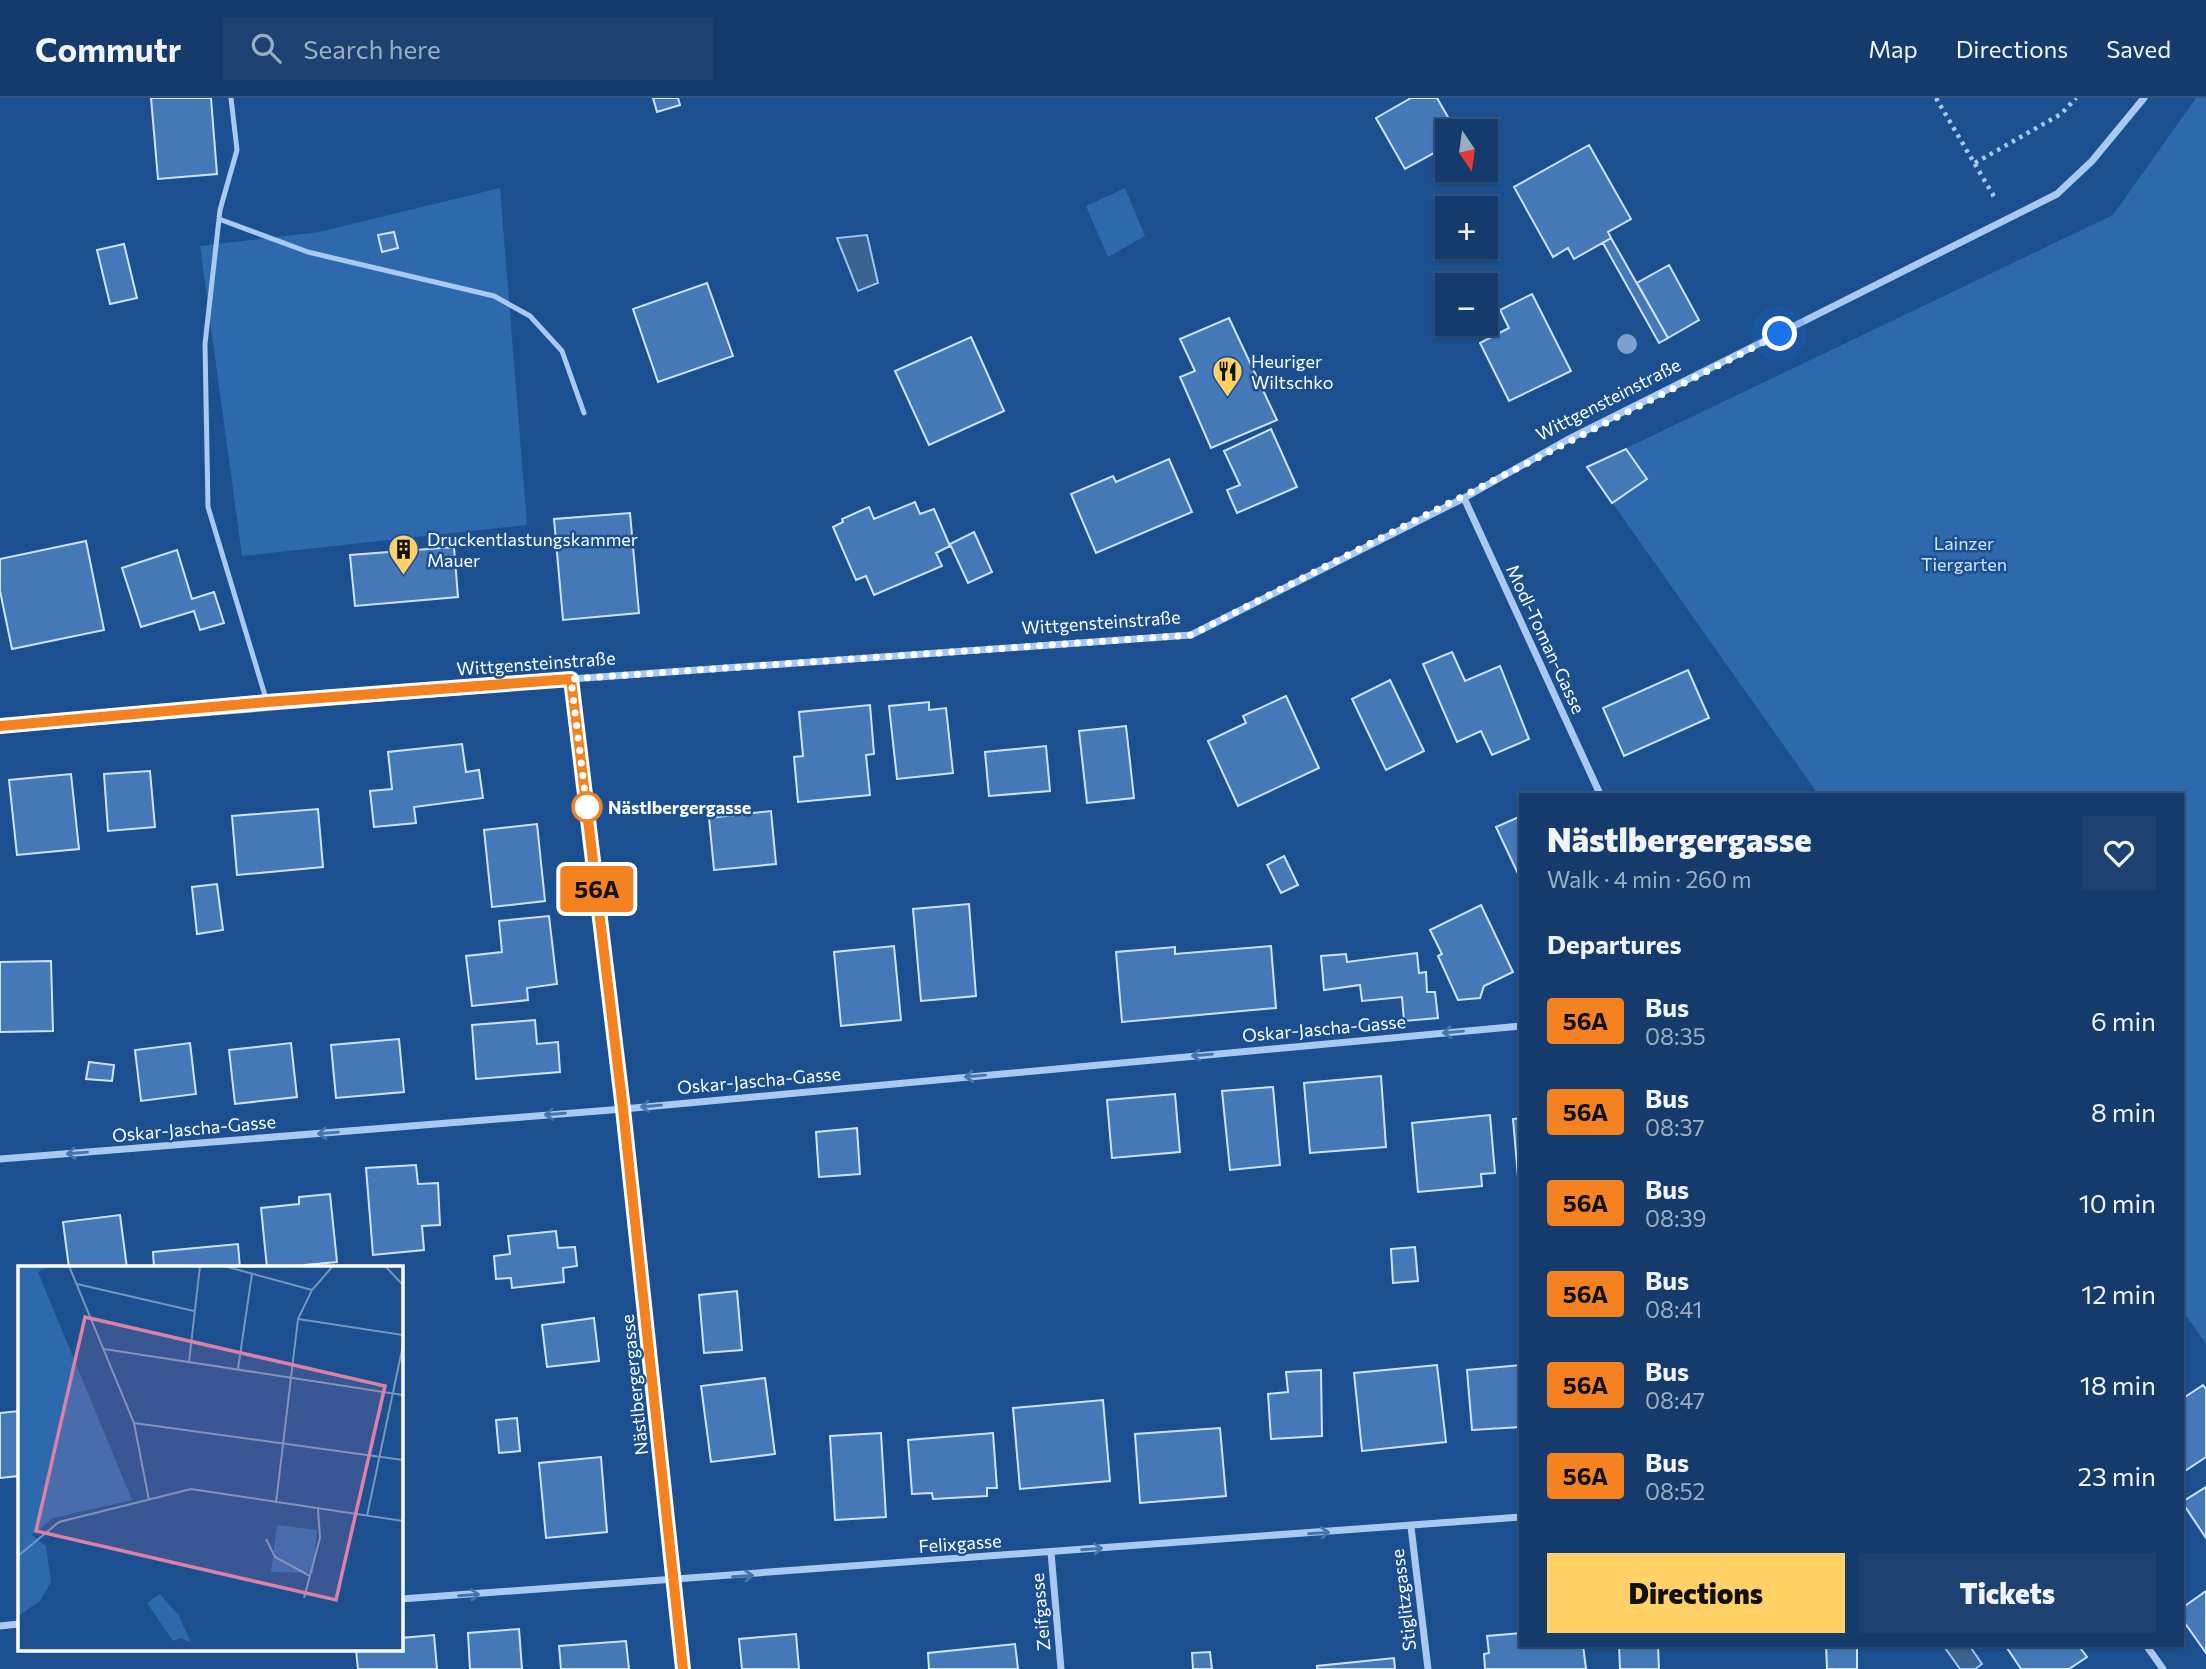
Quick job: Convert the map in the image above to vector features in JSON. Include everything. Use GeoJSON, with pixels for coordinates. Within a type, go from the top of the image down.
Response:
{"type":"FeatureCollection","features":[{"type":"Feature","properties":{"kind":"street","name":"Wittgensteinstraße"},"geometry":{"type":"LineString","coordinates":[[0,726],[267,702],[1191,635],[1464,498],[1567,440],[2057,194],[2092,161],[2144,98]]}},
{"type":"Feature","properties":{"kind":"street","name":"Modl-Toman-Gasse"},"geometry":{"type":"LineString","coordinates":[[1464,498],[1600,793]]}},
{"type":"Feature","properties":{"kind":"street","name":"Nästlbergergasse"},"geometry":{"type":"LineString","coordinates":[[571,679],[623,1109],[676,1581],[683,1669]]}},
{"type":"Feature","properties":{"kind":"street","name":"Oskar-Jascha-Gasse"},"geometry":{"type":"LineString","coordinates":[[0,1159],[623,1109],[1519,1026]]}},
{"type":"Feature","properties":{"kind":"street","name":"Felixgasse"},"geometry":{"type":"LineString","coordinates":[[402,1599],[676,1581],[1519,1517]]}},
{"type":"Feature","properties":{"kind":"street","name":"Stiglitzgasse"},"geometry":{"type":"LineString","coordinates":[[1411,1527],[1428,1669]]}},
{"type":"Feature","properties":{"kind":"street","name":"Zeifgasse"},"geometry":{"type":"LineString","coordinates":[[1051,1552],[1061,1669]]}},
{"type":"Feature","properties":{"kind":"street"},"geometry":{"type":"LineString","coordinates":[[0,1626],[18,1625]]}},
{"type":"Feature","properties":{"kind":"street"},"geometry":{"type":"LineString","coordinates":[[2147,1647],[2163,1669]]}},
{"type":"Feature","properties":{"kind":"lane"},"geometry":{"type":"LineString","coordinates":[[231,98],[237,150],[219,219],[205,344],[208,507],[267,702]]}},
{"type":"Feature","properties":{"kind":"lane"},"geometry":{"type":"LineString","coordinates":[[219,219],[308,252],[494,296],[530,316],[562,351],[584,413]]}},
{"type":"Feature","properties":{"kind":"path"},"geometry":{"type":"LineString","coordinates":[[1937,98],[2008,220]]}},
{"type":"Feature","properties":{"kind":"path"},"geometry":{"type":"LineString","coordinates":[[1975,163],[2061,114],[2076,98]]}},
{"type":"Feature","properties":{"kind":"green space","name":"Lainzer Tiergarten"},"geometry":{"type":"Polygon","coordinates":[[[2196,98],[2206,98],[2206,1344],[2184,1313],[2184,793],[1817,793],[1587,467],[2113,215],[2196,98]]]}},
{"type":"Feature","properties":{"kind":"green space"},"geometry":{"type":"Polygon","coordinates":[[[500,188],[527,525],[242,556],[200,246],[319,232],[500,188]]]}},
{"type":"Feature","properties":{"kind":"green space"},"geometry":{"type":"Polygon","coordinates":[[[1125,188],[1145,236],[1108,257],[1086,206],[1125,188]]]}},
{"type":"Feature","properties":{"kind":"shaded area"},"geometry":{"type":"Polygon","coordinates":[[[867,235],[878,283],[858,291],[837,238],[867,235]]]}},
{"type":"Feature","properties":{"kind":"shaded area"},"geometry":{"type":"Polygon","coordinates":[[[1944,1647],[1970,1647],[1982,1664],[1975,1669],[1960,1669],[1944,1647]]]}},
{"type":"Feature","properties":{"kind":"building"},"geometry":{"type":"Polygon","coordinates":[[[151,98],[211,98],[217,174],[158,179],[151,98]]]}},
{"type":"Feature","properties":{"kind":"building"},"geometry":{"type":"Polygon","coordinates":[[[653,98],[678,98],[680,105],[657,112],[653,98]]]}},
{"type":"Feature","properties":{"kind":"building"},"geometry":{"type":"Polygon","coordinates":[[[1411,98],[1437,98],[1449,119],[1435,119],[1435,153],[1405,169],[1376,118],[1411,98]]]}},
{"type":"Feature","properties":{"kind":"building"},"geometry":{"type":"Polygon","coordinates":[[[1589,145],[1631,219],[1608,232],[1611,238],[1574,259],[1568,248],[1553,257],[1514,187],[1589,145]]]}},
{"type":"Feature","properties":{"kind":"building"},"geometry":{"type":"Polygon","coordinates":[[[394,232],[398,248],[382,252],[378,235],[394,232]]]}},
{"type":"Feature","properties":{"kind":"building"},"geometry":{"type":"Polygon","coordinates":[[[1611,238],[1668,338],[1659,343],[1603,243],[1611,238]]]}},
{"type":"Feature","properties":{"kind":"building"},"geometry":{"type":"Polygon","coordinates":[[[124,244],[137,298],[110,304],[97,250],[124,244]]]}},
{"type":"Feature","properties":{"kind":"building"},"geometry":{"type":"Polygon","coordinates":[[[1669,265],[1699,320],[1668,338],[1637,283],[1669,265]]]}},
{"type":"Feature","properties":{"kind":"building"},"geometry":{"type":"Polygon","coordinates":[[[707,283],[733,356],[658,382],[633,309],[707,283]]]}},
{"type":"Feature","properties":{"kind":"building"},"geometry":{"type":"Polygon","coordinates":[[[1532,294],[1571,371],[1509,401],[1480,343],[1509,328],[1500,310],[1532,294]]]}},
{"type":"Feature","properties":{"kind":"building","name":"Heuriger Wiltschko"},"geometry":{"type":"Polygon","coordinates":[[[1229,318],[1277,420],[1211,448],[1180,377],[1195,371],[1180,339],[1229,318]]]}},
{"type":"Feature","properties":{"kind":"building"},"geometry":{"type":"Polygon","coordinates":[[[971,337],[1004,411],[929,445],[895,371],[971,337]]]}},
{"type":"Feature","properties":{"kind":"building"},"geometry":{"type":"Polygon","coordinates":[[[1271,429],[1297,487],[1237,513],[1227,490],[1240,485],[1224,451],[1271,429]]]}},
{"type":"Feature","properties":{"kind":"building"},"geometry":{"type":"Polygon","coordinates":[[[1626,449],[1647,479],[1612,503],[1587,467],[1626,449]]]}},
{"type":"Feature","properties":{"kind":"building"},"geometry":{"type":"Polygon","coordinates":[[[1169,459],[1192,512],[1096,553],[1071,494],[1113,476],[1116,482],[1169,459]]]}},
{"type":"Feature","properties":{"kind":"building"},"geometry":{"type":"Polygon","coordinates":[[[915,502],[920,514],[934,509],[950,546],[936,553],[942,566],[874,595],[866,576],[856,580],[833,527],[843,522],[842,519],[869,507],[874,519],[915,502]]]}},
{"type":"Feature","properties":{"kind":"building"},"geometry":{"type":"Polygon","coordinates":[[[630,513],[639,613],[563,620],[554,519],[630,513]]]}},
{"type":"Feature","properties":{"kind":"building"},"geometry":{"type":"Polygon","coordinates":[[[974,532],[992,572],[968,583],[950,544],[974,532]]]}},
{"type":"Feature","properties":{"kind":"building"},"geometry":{"type":"Polygon","coordinates":[[[86,541],[104,630],[12,649],[0,591],[0,559],[86,541]]]}},
{"type":"Feature","properties":{"kind":"building","name":"Druckentlastungskammer Mauer"},"geometry":{"type":"Polygon","coordinates":[[[454,547],[458,597],[355,606],[350,555],[454,547]]]}},
{"type":"Feature","properties":{"kind":"building"},"geometry":{"type":"Polygon","coordinates":[[[177,550],[192,599],[214,592],[224,623],[200,630],[194,611],[141,627],[122,568],[177,550]]]}},
{"type":"Feature","properties":{"kind":"building"},"geometry":{"type":"Polygon","coordinates":[[[1452,652],[1465,681],[1500,666],[1529,739],[1492,755],[1481,731],[1457,742],[1423,664],[1452,652]]]}},
{"type":"Feature","properties":{"kind":"building"},"geometry":{"type":"Polygon","coordinates":[[[1688,670],[1709,718],[1624,756],[1603,708],[1688,670]]]}},
{"type":"Feature","properties":{"kind":"building"},"geometry":{"type":"Polygon","coordinates":[[[1390,680],[1424,751],[1386,770],[1352,699],[1390,680]]]}},
{"type":"Feature","properties":{"kind":"building"},"geometry":{"type":"Polygon","coordinates":[[[1286,696],[1319,768],[1238,806],[1208,741],[1246,723],[1243,716],[1286,696]]]}},
{"type":"Feature","properties":{"kind":"building"},"geometry":{"type":"Polygon","coordinates":[[[929,702],[929,710],[946,708],[953,773],[897,779],[889,706],[929,702]]]}},
{"type":"Feature","properties":{"kind":"building"},"geometry":{"type":"Polygon","coordinates":[[[870,705],[874,754],[866,755],[870,795],[798,802],[794,757],[803,756],[799,712],[870,705]]]}},
{"type":"Feature","properties":{"kind":"building"},"geometry":{"type":"Polygon","coordinates":[[[1126,726],[1134,798],[1087,803],[1079,731],[1126,726]]]}},
{"type":"Feature","properties":{"kind":"building"},"geometry":{"type":"Polygon","coordinates":[[[462,744],[466,772],[479,770],[483,798],[414,807],[416,823],[374,827],[370,791],[392,789],[388,752],[462,744]]]}},
{"type":"Feature","properties":{"kind":"building"},"geometry":{"type":"Polygon","coordinates":[[[1046,746],[1050,791],[989,796],[985,752],[1046,746]]]}},
{"type":"Feature","properties":{"kind":"building"},"geometry":{"type":"Polygon","coordinates":[[[150,771],[155,827],[108,831],[104,774],[150,771]]]}},
{"type":"Feature","properties":{"kind":"building"},"geometry":{"type":"Polygon","coordinates":[[[71,774],[79,849],[17,855],[9,780],[71,774]]]}},
{"type":"Feature","properties":{"kind":"building"},"geometry":{"type":"Polygon","coordinates":[[[318,809],[323,867],[237,875],[232,816],[318,809]]]}},
{"type":"Feature","properties":{"kind":"building"},"geometry":{"type":"Polygon","coordinates":[[[771,811],[776,864],[714,870],[709,818],[771,811]]]}},
{"type":"Feature","properties":{"kind":"building"},"geometry":{"type":"Polygon","coordinates":[[[1519,817],[1519,876],[1496,827],[1519,817]]]}},
{"type":"Feature","properties":{"kind":"building"},"geometry":{"type":"Polygon","coordinates":[[[537,824],[545,901],[492,907],[484,830],[537,824]]]}},
{"type":"Feature","properties":{"kind":"building"},"geometry":{"type":"Polygon","coordinates":[[[1284,856],[1298,885],[1281,893],[1267,865],[1284,856]]]}},
{"type":"Feature","properties":{"kind":"building"},"geometry":{"type":"Polygon","coordinates":[[[217,884],[223,930],[197,934],[192,887],[217,884]]]}},
{"type":"Feature","properties":{"kind":"building"},"geometry":{"type":"Polygon","coordinates":[[[969,904],[976,996],[921,1001],[913,909],[969,904]]]}},
{"type":"Feature","properties":{"kind":"building"},"geometry":{"type":"Polygon","coordinates":[[[1481,905],[1513,972],[1484,986],[1480,998],[1458,1000],[1438,956],[1442,954],[1430,930],[1481,905]]]}},
{"type":"Feature","properties":{"kind":"building"},"geometry":{"type":"Polygon","coordinates":[[[549,916],[557,984],[527,988],[528,1000],[472,1006],[466,956],[502,952],[499,921],[549,916]]]}},
{"type":"Feature","properties":{"kind":"building"},"geometry":{"type":"Polygon","coordinates":[[[894,946],[901,1020],[841,1026],[834,952],[894,946]]]}},
{"type":"Feature","properties":{"kind":"building"},"geometry":{"type":"Polygon","coordinates":[[[1271,946],[1276,1008],[1122,1022],[1116,952],[1175,947],[1175,954],[1271,946]]]}},
{"type":"Feature","properties":{"kind":"building"},"geometry":{"type":"Polygon","coordinates":[[[1417,953],[1419,973],[1426,972],[1427,992],[1435,992],[1438,1018],[1404,1021],[1402,997],[1362,1001],[1360,985],[1324,990],[1321,956],[1346,954],[1347,962],[1417,953]]]}},
{"type":"Feature","properties":{"kind":"building"},"geometry":{"type":"Polygon","coordinates":[[[51,961],[53,1031],[0,1032],[0,962],[51,961]]]}},
{"type":"Feature","properties":{"kind":"building"},"geometry":{"type":"Polygon","coordinates":[[[535,1020],[537,1044],[558,1042],[560,1072],[476,1079],[472,1025],[535,1020]]]}},
{"type":"Feature","properties":{"kind":"building"},"geometry":{"type":"Polygon","coordinates":[[[399,1039],[404,1092],[336,1098],[331,1045],[399,1039]]]}},
{"type":"Feature","properties":{"kind":"building"},"geometry":{"type":"Polygon","coordinates":[[[190,1043],[196,1094],[141,1101],[135,1050],[190,1043]]]}},
{"type":"Feature","properties":{"kind":"building"},"geometry":{"type":"Polygon","coordinates":[[[291,1043],[297,1097],[235,1104],[229,1050],[291,1043]]]}},
{"type":"Feature","properties":{"kind":"building"},"geometry":{"type":"Polygon","coordinates":[[[89,1062],[114,1065],[112,1081],[86,1079],[89,1062]]]}},
{"type":"Feature","properties":{"kind":"building"},"geometry":{"type":"Polygon","coordinates":[[[1381,1076],[1386,1147],[1310,1153],[1304,1083],[1381,1076]]]}},
{"type":"Feature","properties":{"kind":"building"},"geometry":{"type":"Polygon","coordinates":[[[1273,1087],[1280,1165],[1230,1170],[1222,1091],[1273,1087]]]}},
{"type":"Feature","properties":{"kind":"building"},"geometry":{"type":"Polygon","coordinates":[[[1175,1094],[1180,1152],[1112,1158],[1107,1100],[1175,1094]]]}},
{"type":"Feature","properties":{"kind":"building"},"geometry":{"type":"Polygon","coordinates":[[[1490,1115],[1495,1173],[1481,1174],[1482,1186],[1418,1192],[1412,1123],[1490,1115]]]}},
{"type":"Feature","properties":{"kind":"building"},"geometry":{"type":"Polygon","coordinates":[[[1519,1118],[1519,1177],[1518,1177],[1513,1119],[1519,1118]]]}},
{"type":"Feature","properties":{"kind":"building"},"geometry":{"type":"Polygon","coordinates":[[[857,1128],[860,1174],[819,1177],[816,1132],[857,1128]]]}},
{"type":"Feature","properties":{"kind":"building"},"geometry":{"type":"Polygon","coordinates":[[[416,1165],[418,1184],[438,1183],[440,1225],[422,1226],[424,1250],[373,1255],[366,1168],[416,1165]]]}},
{"type":"Feature","properties":{"kind":"building"},"geometry":{"type":"Polygon","coordinates":[[[330,1194],[337,1262],[305,1266],[267,1266],[261,1208],[299,1204],[299,1197],[330,1194]]]}},
{"type":"Feature","properties":{"kind":"building"},"geometry":{"type":"Polygon","coordinates":[[[120,1215],[127,1266],[69,1266],[63,1222],[120,1215]]]}},
{"type":"Feature","properties":{"kind":"building"},"geometry":{"type":"Polygon","coordinates":[[[556,1231],[558,1248],[575,1247],[577,1266],[563,1268],[564,1282],[512,1288],[511,1278],[496,1279],[494,1256],[510,1254],[508,1236],[556,1231]]]}},
{"type":"Feature","properties":{"kind":"building"},"geometry":{"type":"Polygon","coordinates":[[[238,1244],[240,1266],[154,1266],[153,1252],[238,1244]]]}},
{"type":"Feature","properties":{"kind":"building"},"geometry":{"type":"Polygon","coordinates":[[[1415,1247],[1418,1281],[1393,1283],[1391,1249],[1415,1247]]]}},
{"type":"Feature","properties":{"kind":"building"},"geometry":{"type":"Polygon","coordinates":[[[737,1291],[742,1350],[704,1353],[699,1295],[737,1291]]]}},
{"type":"Feature","properties":{"kind":"building"},"geometry":{"type":"Polygon","coordinates":[[[594,1318],[599,1361],[547,1367],[542,1325],[594,1318]]]}},
{"type":"Feature","properties":{"kind":"building"},"geometry":{"type":"Polygon","coordinates":[[[1437,1365],[1446,1442],[1362,1451],[1354,1373],[1437,1365]]]}},
{"type":"Feature","properties":{"kind":"building"},"geometry":{"type":"Polygon","coordinates":[[[1519,1365],[1519,1427],[1472,1430],[1467,1370],[1519,1365]]]}},
{"type":"Feature","properties":{"kind":"building"},"geometry":{"type":"Polygon","coordinates":[[[1321,1370],[1322,1436],[1271,1439],[1268,1394],[1288,1392],[1286,1372],[1321,1370]]]}},
{"type":"Feature","properties":{"kind":"building"},"geometry":{"type":"Polygon","coordinates":[[[765,1378],[775,1454],[711,1462],[701,1386],[765,1378]]]}},
{"type":"Feature","properties":{"kind":"building"},"geometry":{"type":"Polygon","coordinates":[[[2203,1385],[2206,1389],[2206,1457],[2184,1472],[2184,1398],[2203,1385]]]}},
{"type":"Feature","properties":{"kind":"building"},"geometry":{"type":"Polygon","coordinates":[[[1103,1400],[1110,1481],[1020,1489],[1013,1408],[1103,1400]]]}},
{"type":"Feature","properties":{"kind":"building"},"geometry":{"type":"Polygon","coordinates":[[[18,1411],[18,1476],[0,1478],[0,1413],[18,1411]]]}},
{"type":"Feature","properties":{"kind":"building"},"geometry":{"type":"Polygon","coordinates":[[[517,1418],[520,1451],[499,1453],[496,1420],[517,1418]]]}},
{"type":"Feature","properties":{"kind":"building"},"geometry":{"type":"Polygon","coordinates":[[[1220,1428],[1226,1496],[1140,1503],[1135,1434],[1220,1428]]]}},
{"type":"Feature","properties":{"kind":"building"},"geometry":{"type":"Polygon","coordinates":[[[881,1433],[886,1517],[835,1520],[830,1436],[881,1433]]]}},
{"type":"Feature","properties":{"kind":"building"},"geometry":{"type":"Polygon","coordinates":[[[993,1433],[997,1488],[987,1488],[987,1496],[933,1499],[932,1493],[912,1494],[908,1440],[993,1433]]]}},
{"type":"Feature","properties":{"kind":"building"},"geometry":{"type":"Polygon","coordinates":[[[601,1457],[607,1532],[546,1538],[539,1463],[601,1457]]]}},
{"type":"Feature","properties":{"kind":"building"},"geometry":{"type":"Polygon","coordinates":[[[2206,1487],[2206,1538],[2184,1505],[2184,1501],[2206,1487]]]}},
{"type":"Feature","properties":{"kind":"building"},"geometry":{"type":"Polygon","coordinates":[[[2206,1591],[2206,1653],[2184,1622],[2184,1607],[2206,1591]]]}},
{"type":"Feature","properties":{"kind":"building"},"geometry":{"type":"Polygon","coordinates":[[[519,1629],[522,1669],[470,1669],[468,1633],[519,1629]]]}},
{"type":"Feature","properties":{"kind":"building"},"geometry":{"type":"Polygon","coordinates":[[[1519,1633],[1519,1647],[1583,1647],[1586,1669],[1485,1669],[1484,1654],[1489,1653],[1487,1636],[1519,1633]]]}},
{"type":"Feature","properties":{"kind":"building"},"geometry":{"type":"Polygon","coordinates":[[[796,1634],[799,1669],[742,1669],[739,1639],[796,1634]]]}},
{"type":"Feature","properties":{"kind":"building"},"geometry":{"type":"Polygon","coordinates":[[[434,1635],[437,1669],[358,1669],[356,1652],[402,1652],[402,1638],[434,1635]]]}},
{"type":"Feature","properties":{"kind":"building"},"geometry":{"type":"Polygon","coordinates":[[[626,1641],[629,1669],[561,1669],[559,1646],[626,1641]]]}},
{"type":"Feature","properties":{"kind":"building"},"geometry":{"type":"Polygon","coordinates":[[[1015,1644],[1018,1669],[929,1669],[928,1653],[1015,1644]]]}},
{"type":"Feature","properties":{"kind":"building"},"geometry":{"type":"Polygon","coordinates":[[[1619,1647],[1658,1647],[1659,1669],[1620,1669],[1619,1647]]]}},
{"type":"Feature","properties":{"kind":"building"},"geometry":{"type":"Polygon","coordinates":[[[1826,1647],[1857,1647],[1857,1669],[1827,1669],[1826,1647]]]}},
{"type":"Feature","properties":{"kind":"building"},"geometry":{"type":"Polygon","coordinates":[[[2006,1647],[2080,1647],[2087,1657],[2069,1669],[2021,1669],[2006,1647]]]}},
{"type":"Feature","properties":{"kind":"building"},"geometry":{"type":"Polygon","coordinates":[[[1210,1652],[1212,1669],[1193,1669],[1192,1653],[1210,1652]]]}},
{"type":"Feature","properties":{"kind":"building"},"geometry":{"type":"Polygon","coordinates":[[[1394,1658],[1395,1669],[1317,1669],[1317,1666],[1394,1658]]]}},
{"type":"Feature","properties":{"kind":"bus line","name":"56A"},"geometry":{"type":"LineString","coordinates":[[0,726],[571,679],[623,1109],[676,1581],[683,1669]]}},
{"type":"Feature","properties":{"kind":"place","name":"Heuriger Wiltschko"},"geometry":{"type":"Point","coordinates":[1228,398]}},
{"type":"Feature","properties":{"kind":"place","name":"Druckentlastungskammer Mauer"},"geometry":{"type":"Point","coordinates":[404,576]}},
{"type":"Feature","properties":{"kind":"place","name":"Nästlbergergasse"},"geometry":{"type":"Point","coordinates":[587,807]}},
{"type":"Feature","properties":{"kind":"route"},"geometry":{"type":"LineString","coordinates":[[587,807],[587,810],[571,679],[1191,635],[1464,498],[1567,440],[1780,334]]}}]}
